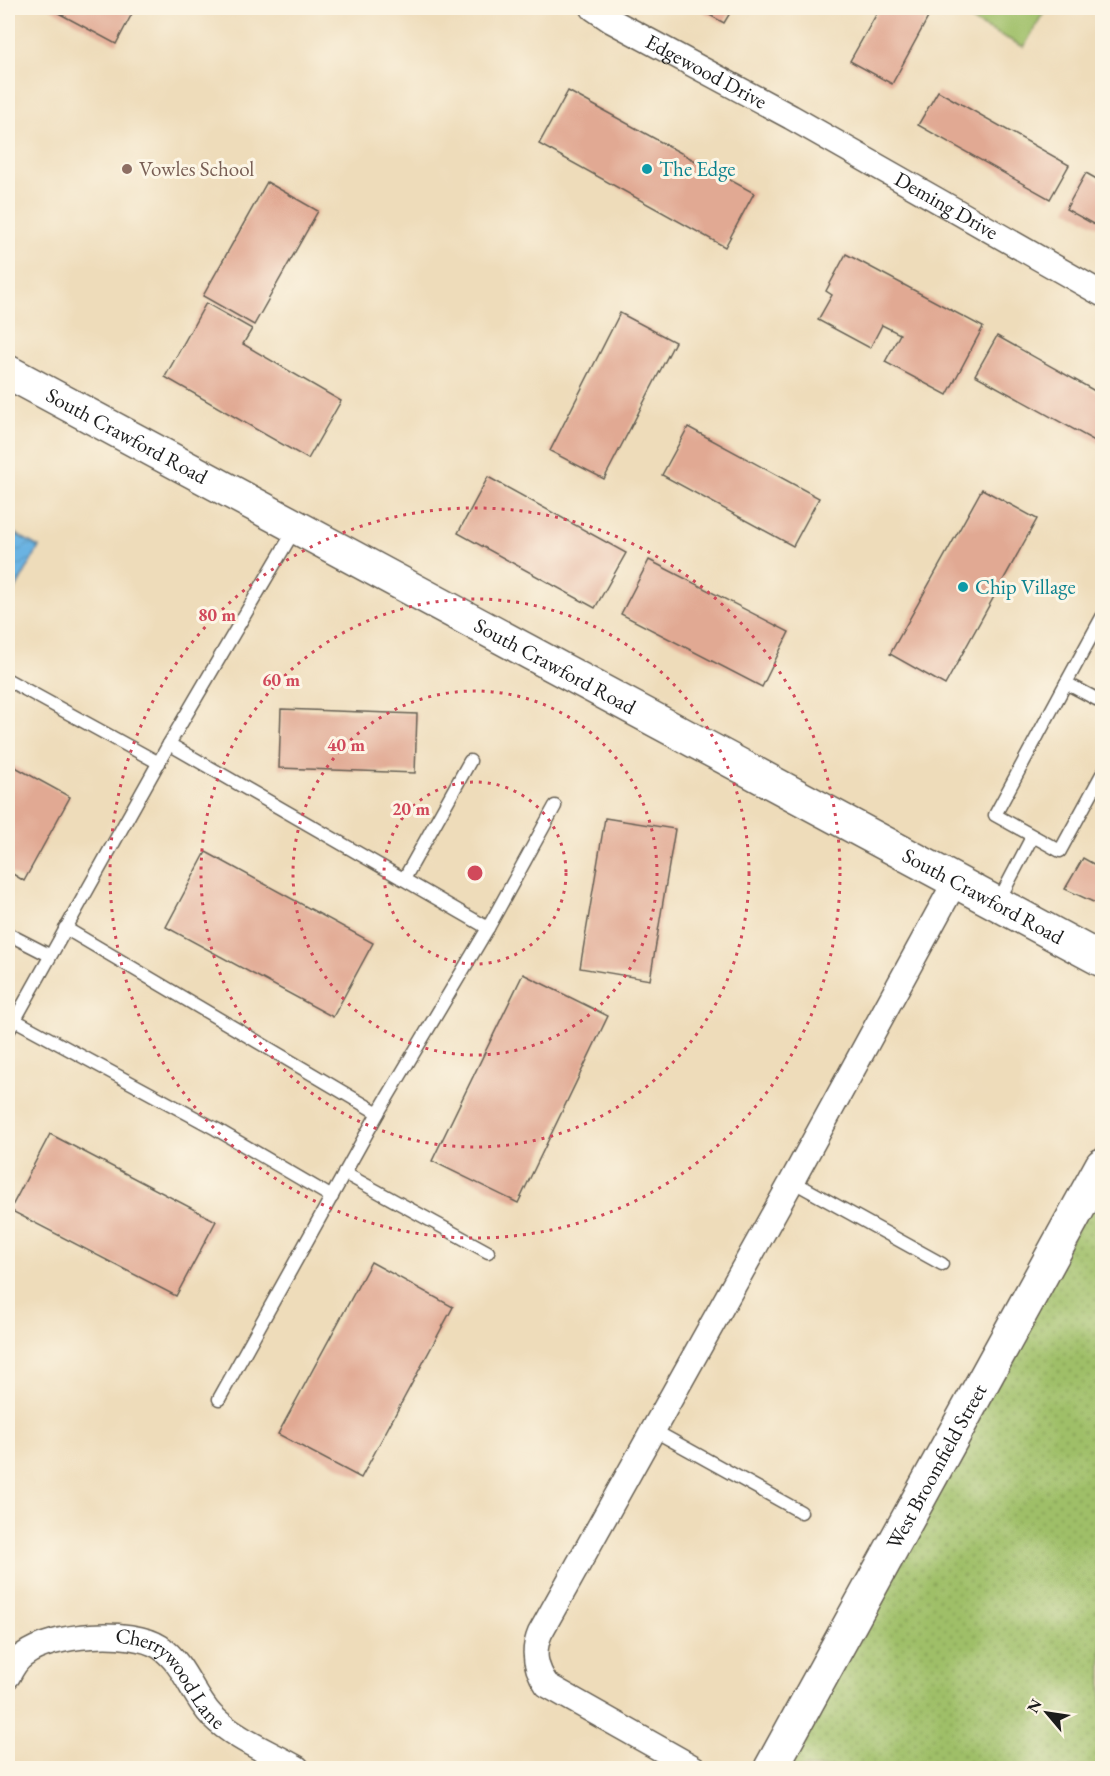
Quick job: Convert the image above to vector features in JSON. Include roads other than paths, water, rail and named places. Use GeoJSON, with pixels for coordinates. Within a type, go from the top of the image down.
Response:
{"type":"FeatureCollection","features":[{"type":"Feature","properties":{"kind":"street","name":"Edgewood Drive"},"geometry":{"type":"LineString","coordinates":[[593,8],[612,21],[791,117]]}},
{"type":"Feature","properties":{"kind":"street","name":"Deming Drive"},"geometry":{"type":"LineString","coordinates":[[791,117],[1102,294]]}},
{"type":"Feature","properties":{"kind":"street","name":"South Crawford Road"},"geometry":{"type":"LineString","coordinates":[[8,372],[1102,960]]}},
{"type":"Feature","properties":{"kind":"street"},"geometry":{"type":"LineString","coordinates":[[694,1768],[555,1690],[541,1676],[536,1664],[536,1643],[955,882]]}},
{"type":"Feature","properties":{"kind":"street","name":"West Broomfield Street"},"geometry":{"type":"LineString","coordinates":[[771,1768],[1102,1166]]}},
{"type":"Feature","properties":{"kind":"street","name":"Cherrywood Lane"},"geometry":{"type":"LineString","coordinates":[[8,1676],[15,1662],[24,1654],[53,1642],[108,1635],[136,1638],[160,1647],[172,1658],[182,1669],[202,1703],[222,1725],[297,1768]]}},
{"type":"Feature","properties":{"kind":"lane"},"geometry":{"type":"LineString","coordinates":[[8,1032],[13,1019],[169,744],[295,528]]}},
{"type":"Feature","properties":{"kind":"lane"},"geometry":{"type":"LineString","coordinates":[[1102,617],[995,814],[1060,851],[1102,774]]}},
{"type":"Feature","properties":{"kind":"lane"},"geometry":{"type":"LineString","coordinates":[[8,680],[159,763]]}},
{"type":"Feature","properties":{"kind":"lane"},"geometry":{"type":"LineString","coordinates":[[1066,683],[1102,702]]}},
{"type":"Feature","properties":{"kind":"lane"},"geometry":{"type":"LineString","coordinates":[[169,744],[488,928]]}},
{"type":"Feature","properties":{"kind":"lane"},"geometry":{"type":"LineString","coordinates":[[404,879],[470,761]]}},
{"type":"Feature","properties":{"kind":"lane"},"geometry":{"type":"LineString","coordinates":[[219,1399],[344,1173],[488,928],[555,806]]}},
{"type":"Feature","properties":{"kind":"lane"},"geometry":{"type":"LineString","coordinates":[[997,904],[1032,837]]}},
{"type":"Feature","properties":{"kind":"lane"},"geometry":{"type":"LineString","coordinates":[[65,928],[378,1113]]}},
{"type":"Feature","properties":{"kind":"lane"},"geometry":{"type":"LineString","coordinates":[[8,934],[49,955]]}},
{"type":"Feature","properties":{"kind":"lane"},"geometry":{"type":"LineString","coordinates":[[13,1019],[216,1129],[332,1197]]}},
{"type":"Feature","properties":{"kind":"lane"},"geometry":{"type":"LineString","coordinates":[[344,1173],[488,1252]]}},
{"type":"Feature","properties":{"kind":"lane"},"geometry":{"type":"LineString","coordinates":[[792,1181],[942,1264]]}},
{"type":"Feature","properties":{"kind":"lane"},"geometry":{"type":"LineString","coordinates":[[653,1430],[801,1512]]}},
{"type":"Feature","properties":{"kind":"water"},"geometry":{"type":"Polygon","coordinates":[[[14,533],[39,547],[13,594],[8,591],[8,545],[14,533]]]}},
{"type":"Feature","properties":{"kind":"place","name":"Vowles School"},"geometry":{"type":"Point","coordinates":[127,169]}},
{"type":"Feature","properties":{"kind":"place","name":"The Edge"},"geometry":{"type":"Point","coordinates":[647,169]}},
{"type":"Feature","properties":{"kind":"place","name":"Chip Village"},"geometry":{"type":"Point","coordinates":[963,587]}}]}
